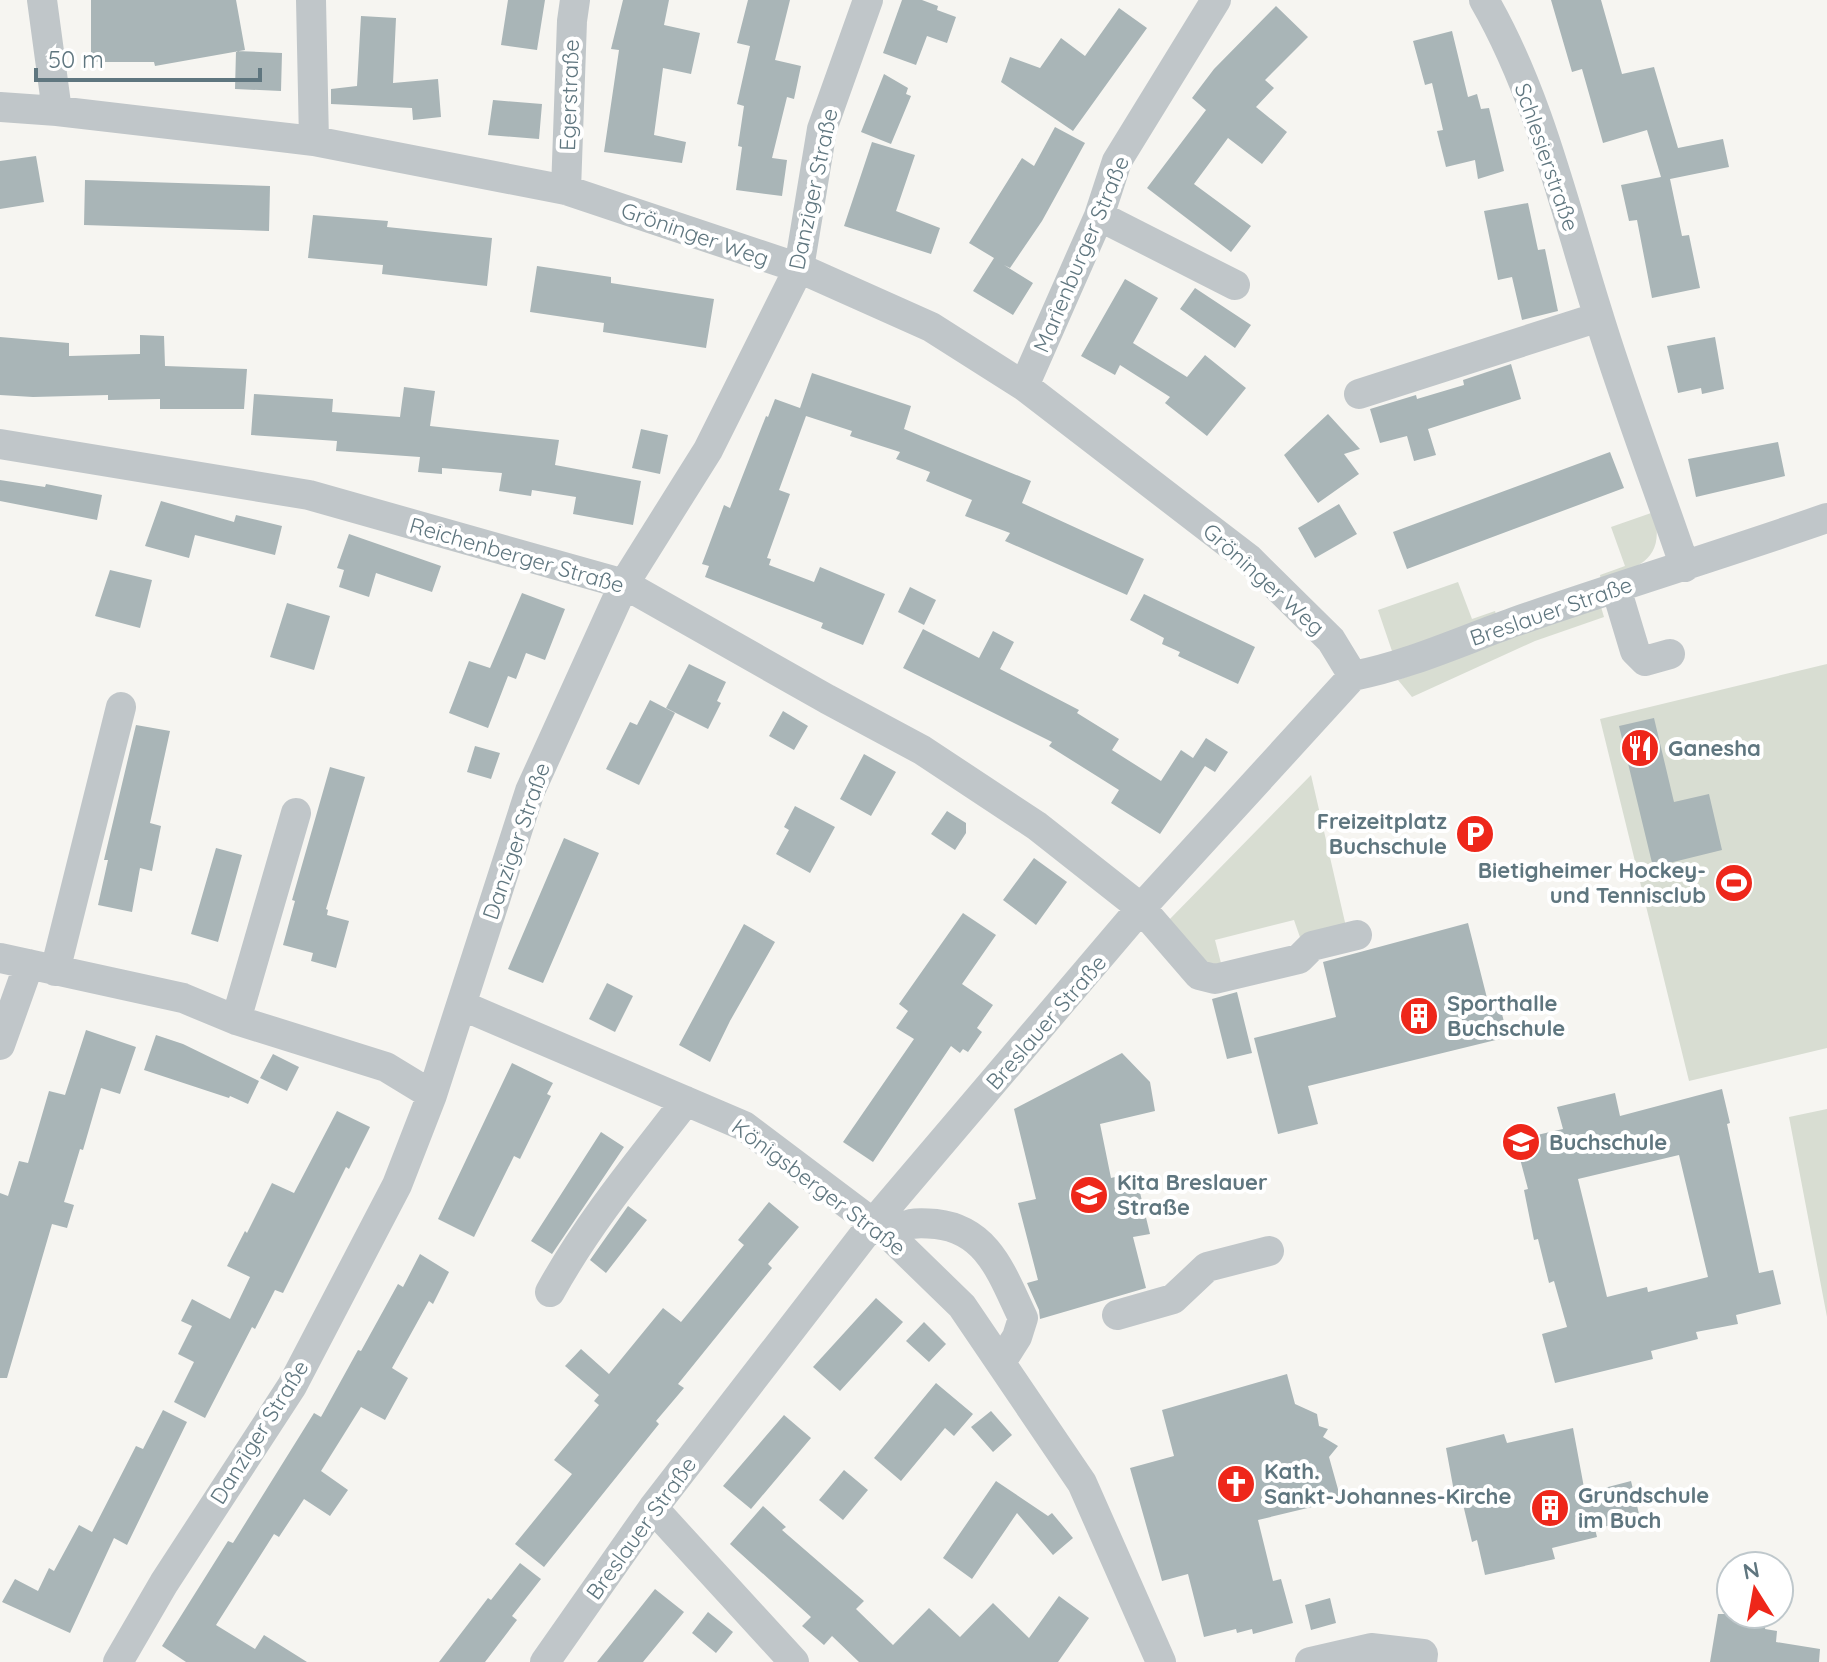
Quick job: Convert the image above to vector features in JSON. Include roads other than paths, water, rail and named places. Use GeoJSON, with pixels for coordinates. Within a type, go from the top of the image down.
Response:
{"type":"FeatureCollection","features":[{"type":"Feature","properties":{"kind":"street"},"geometry":{"type":"LineString","coordinates":[[42,0],[57,111]]}},
{"type":"Feature","properties":{"kind":"street"},"geometry":{"type":"LineString","coordinates":[[311,0],[314,141]]}},
{"type":"Feature","properties":{"kind":"street","name":"Egerstraße"},"geometry":{"type":"LineString","coordinates":[[566,190],[575,0]]}},
{"type":"Feature","properties":{"kind":"street","name":"Danziger Straße"},"geometry":{"type":"LineString","coordinates":[[118,1662],[164,1583],[292,1386],[397,1185],[432,1095],[530,791],[624,584],[708,450],[799,268],[822,129],[868,0]]}},
{"type":"Feature","properties":{"kind":"street","name":"Marienburger Straße"},"geometry":{"type":"LineString","coordinates":[[1024,386],[1099,216],[1117,161],[1216,0]]}},
{"type":"Feature","properties":{"kind":"street","name":"Schlesierstraße"},"geometry":{"type":"LineString","coordinates":[[1484,0],[1497,23],[1542,132],[1599,317],[1685,567]]}},
{"type":"Feature","properties":{"kind":"street","name":"Gröninger Weg"},"geometry":{"type":"LineString","coordinates":[[0,107],[314,141],[566,190],[799,268],[931,327],[1024,386],[1249,559],[1331,640],[1353,676]]}},
{"type":"Feature","properties":{"kind":"street"},"geometry":{"type":"LineString","coordinates":[[1099,216],[1235,285]]}},
{"type":"Feature","properties":{"kind":"street"},"geometry":{"type":"LineString","coordinates":[[1359,394],[1599,317]]}},
{"type":"Feature","properties":{"kind":"street","name":"Reichenberger Straße"},"geometry":{"type":"LineString","coordinates":[[0,444],[309,495],[624,584],[922,750],[1037,826],[1141,908],[1199,975],[1215,979],[1299,959],[1312,946],[1357,935]]}},
{"type":"Feature","properties":{"kind":"street","name":"Breslauer Straße"},"geometry":{"type":"LineString","coordinates":[[545,1662],[653,1508],[1141,908],[1353,676],[1385,669],[1827,518]]}},
{"type":"Feature","properties":{"kind":"street"},"geometry":{"type":"LineString","coordinates":[[1616,588],[1635,651],[1645,661],[1670,654]]}},
{"type":"Feature","properties":{"kind":"street"},"geometry":{"type":"LineString","coordinates":[[0,1045],[121,707]]}},
{"type":"Feature","properties":{"kind":"street"},"geometry":{"type":"LineString","coordinates":[[236,1020],[296,813]]}},
{"type":"Feature","properties":{"kind":"street"},"geometry":{"type":"LineString","coordinates":[[28,964],[183,998],[236,1020],[386,1067],[432,1095]]}},
{"type":"Feature","properties":{"kind":"street","name":"Königsberger Straße"},"geometry":{"type":"LineString","coordinates":[[461,1005],[744,1126],[882,1229],[962,1306],[1082,1483],[1161,1662]]}},
{"type":"Feature","properties":{"kind":"street"},"geometry":{"type":"LineString","coordinates":[[550,1292],[608,1201],[686,1101]]}},
{"type":"Feature","properties":{"kind":"street"},"geometry":{"type":"LineString","coordinates":[[882,1229],[921,1223],[961,1229],[983,1244],[1023,1318],[1017,1337],[1001,1362]]}},
{"type":"Feature","properties":{"kind":"street"},"geometry":{"type":"LineString","coordinates":[[1117,1315],[1173,1299],[1207,1267],[1269,1251]]}},
{"type":"Feature","properties":{"kind":"street"},"geometry":{"type":"LineString","coordinates":[[653,1508],[794,1662]]}},
{"type":"Feature","properties":{"kind":"street"},"geometry":{"type":"LineString","coordinates":[[1310,1662],[1371,1648],[1423,1654],[1422,1662]]}},
{"type":"Feature","properties":{"kind":"place","name":"Ganesha"},"geometry":{"type":"Point","coordinates":[1640,748]}},
{"type":"Feature","properties":{"kind":"place","name":"Freizeitplatz Buchschule"},"geometry":{"type":"Point","coordinates":[1475,834]}},
{"type":"Feature","properties":{"kind":"place","name":"Bietigheimer Hockey- und Tennisclub"},"geometry":{"type":"Point","coordinates":[1734,883]}},
{"type":"Feature","properties":{"kind":"place","name":"Sporthalle Buchschule"},"geometry":{"type":"Point","coordinates":[1419,1016]}},
{"type":"Feature","properties":{"kind":"place","name":"Buchschule"},"geometry":{"type":"Point","coordinates":[1521,1142]}},
{"type":"Feature","properties":{"kind":"place","name":"Kita Breslauer Straße"},"geometry":{"type":"Point","coordinates":[1089,1195]}},
{"type":"Feature","properties":{"kind":"place","name":"Kath. Sankt-Johannes-Kirche"},"geometry":{"type":"Point","coordinates":[1236,1484]}},
{"type":"Feature","properties":{"kind":"place","name":"Grundschule im Buch"},"geometry":{"type":"Point","coordinates":[1550,1508]}}]}
